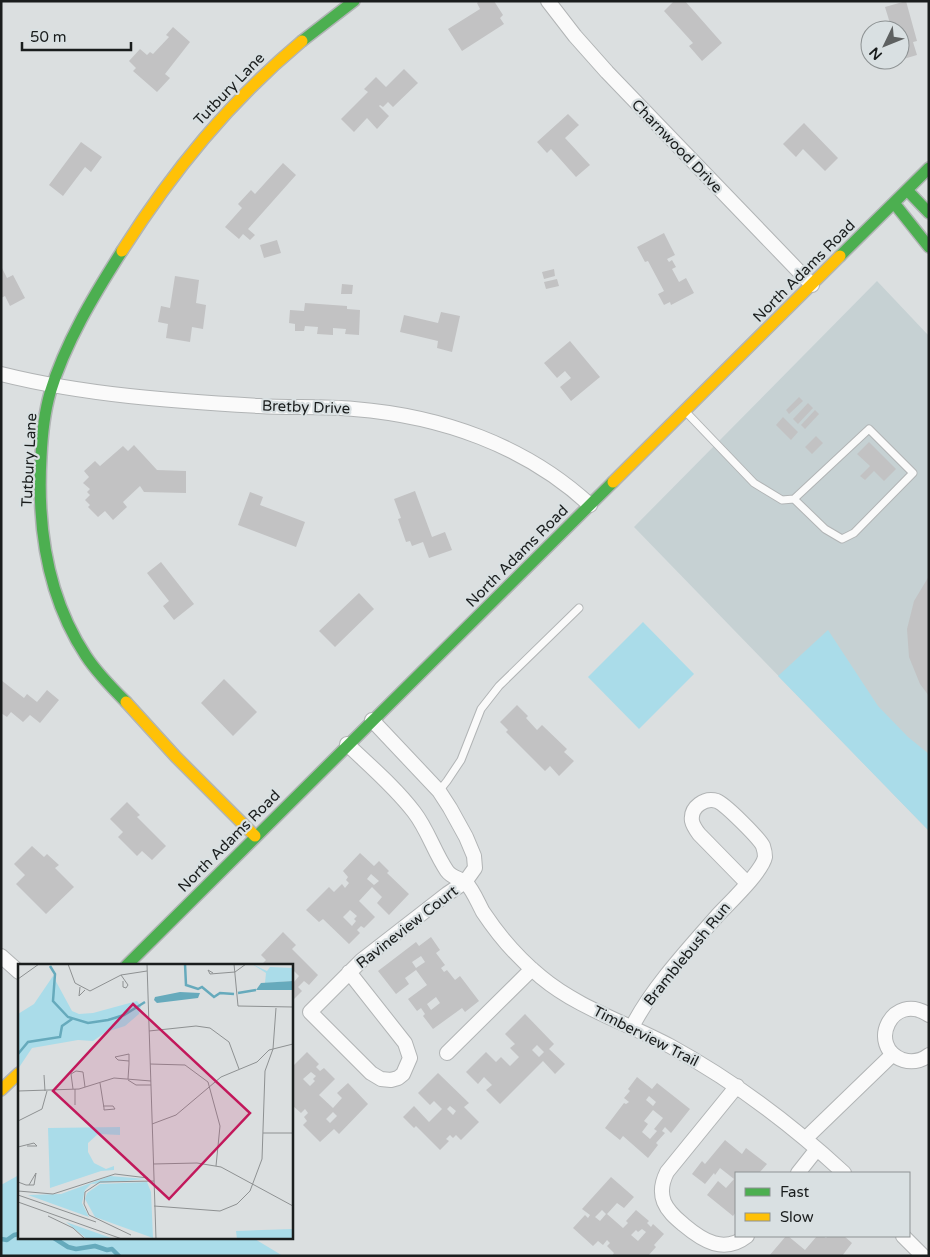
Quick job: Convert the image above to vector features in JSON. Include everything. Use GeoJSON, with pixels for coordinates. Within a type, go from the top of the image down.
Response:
{"type":"FeatureCollection","features":[{"type":"Feature","properties":{"kind":"main road","name":"Tutbury Lane"},"geometry":{"type":"LineString","coordinates":[[255,836],[140,719],[100,674],[82,649],[62,608],[47,562],[41,526],[42,447],[46,408],[53,385],[86,312],[111,267],[174,172],[235,101],[262,74],[315,28],[354,1]]}},
{"type":"Feature","properties":{"kind":"main road","name":"North Adams Road"},"geometry":{"type":"LineString","coordinates":[[128,964],[347,744],[929,168]]}},
{"type":"Feature","properties":{"kind":"main road"},"geometry":{"type":"LineString","coordinates":[[907,190],[929,213]]}},
{"type":"Feature","properties":{"kind":"main road"},"geometry":{"type":"LineString","coordinates":[[894,203],[929,247]]}},
{"type":"Feature","properties":{"kind":"main road"},"geometry":{"type":"LineString","coordinates":[[1,1090],[18,1074]]}},
{"type":"Feature","properties":{"kind":"street","name":"Charnwood Drive"},"geometry":{"type":"LineString","coordinates":[[548,1],[575,36],[607,72],[812,285]]}},
{"type":"Feature","properties":{"kind":"street","name":"Bretby Drive"},"geometry":{"type":"LineString","coordinates":[[1,374],[80,390],[151,398],[261,406],[352,408],[411,416],[469,432],[520,455],[556,477],[590,505]]}},
{"type":"Feature","properties":{"kind":"street"},"geometry":{"type":"LineString","coordinates":[[372,720],[439,791],[456,817],[474,856],[475,868],[465,882]]}},
{"type":"Feature","properties":{"kind":"street","name":"Timberview Trail"},"geometry":{"type":"LineString","coordinates":[[347,744],[413,811],[424,827],[448,872],[455,878],[465,882],[494,927],[512,949],[554,988],[688,1056],[737,1086],[805,1138],[843,1172]]}},
{"type":"Feature","properties":{"kind":"street","name":"Bramblebush Run"},"geometry":{"type":"LineString","coordinates":[[632,1027],[648,1001],[671,971],[746,883],[762,864],[765,855],[764,847],[760,840],[720,802],[712,800],[703,801],[693,812],[694,827],[746,883]]}},
{"type":"Feature","properties":{"kind":"street","name":"Ravineview Court"},"geometry":{"type":"LineString","coordinates":[[350,972],[405,1043],[409,1052],[408,1064],[403,1074],[398,1078],[387,1080],[371,1073],[310,1012],[350,972],[362,960],[424,911],[465,882]]}},
{"type":"Feature","properties":{"kind":"street"},"geometry":{"type":"LineString","coordinates":[[1,956],[18,971]]}},
{"type":"Feature","properties":{"kind":"street"},"geometry":{"type":"LineString","coordinates":[[447,1053],[532,969]]}},
{"type":"Feature","properties":{"kind":"street"},"geometry":{"type":"LineString","coordinates":[[929,1014],[914,1008],[896,1013],[890,1019],[885,1036],[887,1045],[893,1054],[907,1061],[915,1062],[929,1055]]}},
{"type":"Feature","properties":{"kind":"street"},"geometry":{"type":"LineString","coordinates":[[805,1138],[893,1054]]}},
{"type":"Feature","properties":{"kind":"street"},"geometry":{"type":"LineString","coordinates":[[737,1086],[667,1172],[662,1182],[662,1191],[664,1202],[670,1212],[704,1240],[720,1245],[740,1241],[745,1237]]}},
{"type":"Feature","properties":{"kind":"street"},"geometry":{"type":"LineString","coordinates":[[799,1172],[817,1149]]}},
{"type":"Feature","properties":{"kind":"street"},"geometry":{"type":"LineString","coordinates":[[904,1237],[923,1256]]}},
{"type":"Feature","properties":{"kind":"lane"},"geometry":{"type":"LineString","coordinates":[[684,411],[754,483],[782,500],[794,499],[870,429],[913,473],[854,533],[842,539],[825,530],[794,499]]}},
{"type":"Feature","properties":{"kind":"lane"},"geometry":{"type":"LineString","coordinates":[[439,791],[460,760],[481,709],[490,697],[579,608]]}},
{"type":"Feature","properties":{"kind":"shaded area"},"geometry":{"type":"Polygon","coordinates":[[[877,281],[929,336],[929,831],[634,527],[877,281]]]}},
{"type":"Feature","properties":{"kind":"shaded area"},"geometry":{"type":"Polygon","coordinates":[[[643,622],[694,674],[639,729],[588,677],[643,622]]]}},
{"type":"Feature","properties":{"kind":"shaded area"},"geometry":{"type":"Polygon","coordinates":[[[828,630],[878,706],[908,737],[929,754],[929,831],[778,676],[828,630]]]}},
{"type":"Feature","properties":{"kind":"shaded area"},"geometry":{"type":"Polygon","coordinates":[[[18,1176],[18,1240],[256,1240],[283,1256],[1,1256],[1,1185],[18,1176]]]}},
{"type":"Feature","properties":{"kind":"building"},"geometry":{"type":"Polygon","coordinates":[[[479,1],[494,1],[503,15],[500,18],[504,24],[462,51],[448,29],[480,9],[477,3],[479,1]]]}},
{"type":"Feature","properties":{"kind":"building"},"geometry":{"type":"Polygon","coordinates":[[[674,1],[685,1],[722,43],[702,61],[689,46],[693,43],[664,11],[674,1]]]}},
{"type":"Feature","properties":{"kind":"building"},"geometry":{"type":"Polygon","coordinates":[[[906,1],[917,41],[913,42],[917,55],[910,57],[910,20],[889,20],[885,7],[906,1]]]}},
{"type":"Feature","properties":{"kind":"building"},"geometry":{"type":"Polygon","coordinates":[[[173,27],[190,42],[165,74],[170,78],[157,92],[133,71],[136,68],[129,61],[140,49],[147,55],[150,52],[153,54],[169,37],[166,35],[173,27]]]}},
{"type":"Feature","properties":{"kind":"building"},"geometry":{"type":"Polygon","coordinates":[[[404,69],[418,83],[393,107],[388,102],[383,107],[379,106],[389,116],[377,129],[367,118],[354,132],[341,119],[368,92],[364,89],[376,77],[386,87],[404,69]]]}},
{"type":"Feature","properties":{"kind":"building"},"geometry":{"type":"Polygon","coordinates":[[[568,114],[579,125],[565,138],[590,165],[576,177],[551,149],[547,153],[537,142],[568,114]]]}},
{"type":"Feature","properties":{"kind":"building"},"geometry":{"type":"Polygon","coordinates":[[[804,123],[838,158],[825,171],[803,149],[796,157],[783,144],[804,123]]]}},
{"type":"Feature","properties":{"kind":"building"},"geometry":{"type":"Polygon","coordinates":[[[81,142],[102,157],[91,172],[85,167],[63,196],[49,185],[81,142]]]}},
{"type":"Feature","properties":{"kind":"building"},"geometry":{"type":"Polygon","coordinates":[[[283,163],[296,175],[248,229],[255,235],[250,240],[243,234],[239,239],[225,227],[242,208],[238,204],[251,190],[255,194],[283,163]]]}},
{"type":"Feature","properties":{"kind":"building"},"geometry":{"type":"Polygon","coordinates":[[[664,233],[675,255],[667,259],[669,262],[672,260],[676,267],[672,269],[679,282],[686,278],[694,293],[671,305],[670,302],[664,305],[658,294],[664,291],[648,261],[645,262],[637,247],[664,233]]]}},
{"type":"Feature","properties":{"kind":"building"},"geometry":{"type":"Polygon","coordinates":[[[277,240],[281,253],[264,258],[260,245],[277,240]]]}},
{"type":"Feature","properties":{"kind":"building"},"geometry":{"type":"Polygon","coordinates":[[[1,266],[7,278],[13,275],[25,298],[10,306],[5,296],[1,298],[1,266]]]}},
{"type":"Feature","properties":{"kind":"building"},"geometry":{"type":"Polygon","coordinates":[[[554,269],[555,276],[544,279],[542,272],[554,269]]]}},
{"type":"Feature","properties":{"kind":"building"},"geometry":{"type":"Polygon","coordinates":[[[175,276],[199,280],[196,303],[206,305],[203,329],[192,327],[190,342],[166,338],[168,324],[158,322],[161,306],[170,308],[175,276]]]}},
{"type":"Feature","properties":{"kind":"building"},"geometry":{"type":"Polygon","coordinates":[[[557,279],[559,286],[546,289],[544,282],[557,279]]]}},
{"type":"Feature","properties":{"kind":"building"},"geometry":{"type":"Polygon","coordinates":[[[342,284],[353,285],[352,294],[341,294],[342,284]]]}},
{"type":"Feature","properties":{"kind":"building"},"geometry":{"type":"Polygon","coordinates":[[[305,303],[347,306],[347,309],[360,310],[359,335],[345,334],[346,329],[333,328],[333,335],[317,334],[318,327],[305,326],[304,331],[295,331],[295,324],[289,323],[290,310],[304,311],[305,303]]]}},
{"type":"Feature","properties":{"kind":"building"},"geometry":{"type":"Polygon","coordinates":[[[441,312],[460,316],[452,352],[437,348],[438,341],[400,332],[404,315],[438,323],[441,312]]]}},
{"type":"Feature","properties":{"kind":"building"},"geometry":{"type":"Polygon","coordinates":[[[570,341],[600,377],[571,401],[560,387],[571,378],[565,371],[557,378],[544,363],[570,341]]]}},
{"type":"Feature","properties":{"kind":"building"},"geometry":{"type":"Polygon","coordinates":[[[799,397],[803,401],[789,414],[786,410],[799,397]]]}},
{"type":"Feature","properties":{"kind":"building"},"geometry":{"type":"Polygon","coordinates":[[[808,403],[813,408],[798,424],[793,419],[808,403]]]}},
{"type":"Feature","properties":{"kind":"building"},"geometry":{"type":"Polygon","coordinates":[[[815,410],[819,414],[805,429],[801,425],[815,410]]]}},
{"type":"Feature","properties":{"kind":"building"},"geometry":{"type":"Polygon","coordinates":[[[783,417],[798,432],[791,440],[776,425],[783,417]]]}},
{"type":"Feature","properties":{"kind":"building"},"geometry":{"type":"Polygon","coordinates":[[[816,436],[823,443],[812,454],[805,447],[816,436]]]}},
{"type":"Feature","properties":{"kind":"building"},"geometry":{"type":"Polygon","coordinates":[[[869,442],[896,469],[884,481],[874,471],[865,480],[860,476],[870,466],[857,454],[869,442]]]}},
{"type":"Feature","properties":{"kind":"building"},"geometry":{"type":"Polygon","coordinates":[[[134,445],[157,470],[186,471],[186,493],[144,492],[140,486],[123,502],[127,507],[113,520],[105,511],[98,517],[88,507],[90,505],[85,500],[90,495],[87,492],[90,489],[83,483],[89,477],[84,471],[95,461],[100,466],[123,446],[128,451],[134,445]]]}},
{"type":"Feature","properties":{"kind":"building"},"geometry":{"type":"Polygon","coordinates":[[[415,491],[432,537],[445,532],[452,550],[429,558],[423,542],[412,546],[410,541],[406,542],[398,519],[401,518],[394,499],[415,491]]]}},
{"type":"Feature","properties":{"kind":"building"},"geometry":{"type":"Polygon","coordinates":[[[250,492],[263,497],[260,505],[305,522],[296,547],[238,525],[250,492]]]}},
{"type":"Feature","properties":{"kind":"building"},"geometry":{"type":"Polygon","coordinates":[[[161,562],[194,604],[174,620],[163,606],[169,601],[147,573],[161,562]]]}},
{"type":"Feature","properties":{"kind":"building"},"geometry":{"type":"Polygon","coordinates":[[[929,576],[929,696],[920,684],[909,657],[907,629],[914,601],[929,576]]]}},
{"type":"Feature","properties":{"kind":"building"},"geometry":{"type":"Polygon","coordinates":[[[359,593],[374,609],[335,647],[319,631],[359,593]]]}},
{"type":"Feature","properties":{"kind":"building"},"geometry":{"type":"Polygon","coordinates":[[[224,679],[257,712],[233,736],[201,703],[224,679]]]}},
{"type":"Feature","properties":{"kind":"building"},"geometry":{"type":"Polygon","coordinates":[[[1,680],[24,698],[27,694],[37,702],[47,690],[59,700],[40,723],[30,715],[23,722],[11,712],[7,717],[1,713],[1,680]]]}},
{"type":"Feature","properties":{"kind":"building"},"geometry":{"type":"Polygon","coordinates":[[[517,705],[528,716],[526,718],[537,730],[542,725],[567,749],[564,752],[574,761],[559,776],[550,766],[545,771],[506,732],[508,730],[500,722],[517,705]]]}},
{"type":"Feature","properties":{"kind":"building"},"geometry":{"type":"Polygon","coordinates":[[[127,802],[140,815],[137,817],[166,846],[152,860],[142,851],[137,856],[118,837],[123,832],[110,819],[127,802]]]}},
{"type":"Feature","properties":{"kind":"building"},"geometry":{"type":"Polygon","coordinates":[[[32,846],[44,857],[47,854],[59,865],[55,868],[74,887],[46,914],[16,884],[25,875],[14,864],[32,846]]]}},
{"type":"Feature","properties":{"kind":"building"},"geometry":{"type":"Polygon","coordinates":[[[360,853],[374,866],[379,861],[389,871],[387,873],[409,894],[389,915],[377,903],[382,897],[372,887],[359,901],[375,917],[364,928],[361,926],[357,930],[360,933],[349,944],[323,919],[319,922],[306,910],[329,887],[334,892],[342,884],[345,888],[349,883],[346,880],[348,877],[343,871],[360,853]],[[371,874],[367,879],[374,885],[379,881],[371,874]],[[350,910],[343,917],[352,926],[357,916],[350,910]]]}},
{"type":"Feature","properties":{"kind":"building"},"geometry":{"type":"Polygon","coordinates":[[[283,932],[296,945],[292,949],[318,975],[309,985],[304,981],[298,987],[302,991],[292,1001],[292,981],[294,982],[299,976],[292,971],[292,964],[262,964],[266,960],[261,955],[283,932]]]}},
{"type":"Feature","properties":{"kind":"building"},"geometry":{"type":"Polygon","coordinates":[[[431,937],[440,950],[436,953],[445,965],[441,968],[444,972],[447,970],[455,980],[460,976],[479,1001],[465,1012],[462,1008],[433,1029],[423,1016],[425,1014],[421,1008],[417,1011],[408,999],[427,985],[416,970],[405,978],[409,984],[396,994],[378,971],[416,942],[419,946],[431,937]],[[421,956],[412,962],[416,968],[425,962],[421,956]],[[436,997],[427,1004],[431,1010],[440,1003],[436,997]]]}},
{"type":"Feature","properties":{"kind":"building"},"geometry":{"type":"Polygon","coordinates":[[[525,1014],[554,1044],[549,1049],[565,1064],[555,1074],[543,1061],[500,1104],[486,1090],[492,1085],[484,1077],[478,1084],[466,1072],[486,1052],[496,1062],[501,1057],[510,1066],[519,1057],[510,1048],[515,1044],[505,1034],[525,1014]],[[537,1045],[532,1050],[539,1057],[544,1052],[537,1045]]]}},
{"type":"Feature","properties":{"kind":"building"},"geometry":{"type":"Polygon","coordinates":[[[307,1052],[319,1064],[316,1067],[320,1071],[324,1068],[335,1079],[319,1095],[333,1108],[342,1098],[337,1093],[348,1083],[368,1104],[339,1134],[334,1129],[320,1142],[303,1125],[307,1121],[304,1117],[308,1113],[305,1109],[301,1113],[293,1106],[292,1067],[307,1052]],[[311,1072],[303,1079],[310,1086],[315,1081],[313,1079],[316,1076],[311,1072]],[[333,1112],[326,1119],[330,1123],[337,1116],[333,1112]]]}},
{"type":"Feature","properties":{"kind":"building"},"geometry":{"type":"Polygon","coordinates":[[[438,1073],[469,1103],[464,1107],[479,1122],[461,1140],[456,1135],[453,1138],[450,1135],[446,1139],[449,1141],[440,1150],[416,1126],[414,1128],[403,1117],[414,1106],[429,1122],[442,1109],[434,1101],[430,1105],[418,1093],[438,1073]],[[450,1106],[447,1109],[453,1115],[456,1111],[450,1106]]]}},
{"type":"Feature","properties":{"kind":"building"},"geometry":{"type":"Polygon","coordinates":[[[637,1077],[652,1089],[657,1083],[690,1109],[671,1133],[665,1127],[662,1131],[665,1133],[656,1143],[658,1145],[648,1158],[623,1136],[620,1140],[605,1128],[624,1103],[629,1102],[624,1098],[630,1091],[628,1089],[637,1077]],[[649,1096],[646,1100],[653,1106],[656,1102],[649,1096]],[[653,1110],[644,1121],[648,1124],[642,1132],[650,1139],[657,1131],[654,1129],[663,1118],[653,1110]]]}},
{"type":"Feature","properties":{"kind":"building"},"geometry":{"type":"Polygon","coordinates":[[[725,1140],[742,1154],[746,1148],[767,1164],[760,1172],[735,1172],[735,1213],[733,1216],[707,1195],[718,1181],[726,1188],[734,1179],[720,1168],[705,1184],[692,1174],[702,1161],[705,1164],[725,1140]]]}},
{"type":"Feature","properties":{"kind":"building"},"geometry":{"type":"Polygon","coordinates":[[[611,1177],[634,1197],[624,1208],[617,1203],[607,1214],[623,1228],[628,1223],[626,1221],[636,1210],[649,1221],[647,1223],[651,1227],[653,1224],[664,1234],[654,1245],[656,1247],[648,1256],[612,1256],[614,1253],[607,1246],[610,1243],[607,1240],[603,1245],[598,1241],[593,1246],[573,1228],[585,1215],[588,1218],[590,1215],[582,1209],[611,1177]],[[602,1210],[595,1217],[600,1221],[606,1214],[602,1210]],[[642,1229],[638,1232],[636,1230],[631,1235],[638,1241],[646,1232],[642,1229]]]}},
{"type":"Feature","properties":{"kind":"building"},"geometry":{"type":"Polygon","coordinates":[[[785,1237],[789,1237],[805,1250],[816,1237],[845,1237],[852,1243],[842,1256],[769,1256],[785,1237]]]}},
{"type":"Feature","properties":{"kind":"waterway"},"geometry":{"type":"LineString","coordinates":[[1,1239],[7,1240],[18,1234]]}},
{"type":"Feature","properties":{"kind":"waterway"},"geometry":{"type":"LineString","coordinates":[[57,1240],[68,1247],[76,1249],[95,1246],[107,1250],[112,1249],[119,1256]]}},
{"type":"Feature","properties":{"kind":"traffic: fast"},"geometry":{"type":"LineString","coordinates":[[302,41],[354,1]]}},
{"type":"Feature","properties":{"kind":"traffic: fast"},"geometry":{"type":"LineString","coordinates":[[840,256],[929,168]]}},
{"type":"Feature","properties":{"kind":"traffic: fast"},"geometry":{"type":"LineString","coordinates":[[907,190],[929,213]]}},
{"type":"Feature","properties":{"kind":"traffic: fast"},"geometry":{"type":"LineString","coordinates":[[894,203],[929,247]]}},
{"type":"Feature","properties":{"kind":"traffic: fast"},"geometry":{"type":"LineString","coordinates":[[122,251],[81,320],[56,374],[45,417],[40,483],[43,535],[47,560],[62,610],[90,662],[126,702]]}},
{"type":"Feature","properties":{"kind":"traffic: fast"},"geometry":{"type":"LineString","coordinates":[[128,964],[613,482]]}},
{"type":"Feature","properties":{"kind":"traffic: slow"},"geometry":{"type":"LineString","coordinates":[[122,251],[182,165],[226,113],[275,64],[302,41]]}},
{"type":"Feature","properties":{"kind":"traffic: slow"},"geometry":{"type":"LineString","coordinates":[[613,482],[840,256]]}},
{"type":"Feature","properties":{"kind":"traffic: slow"},"geometry":{"type":"LineString","coordinates":[[126,702],[176,757],[255,836]]}},
{"type":"Feature","properties":{"kind":"traffic: slow"},"geometry":{"type":"LineString","coordinates":[[1,1090],[18,1074]]}}]}
